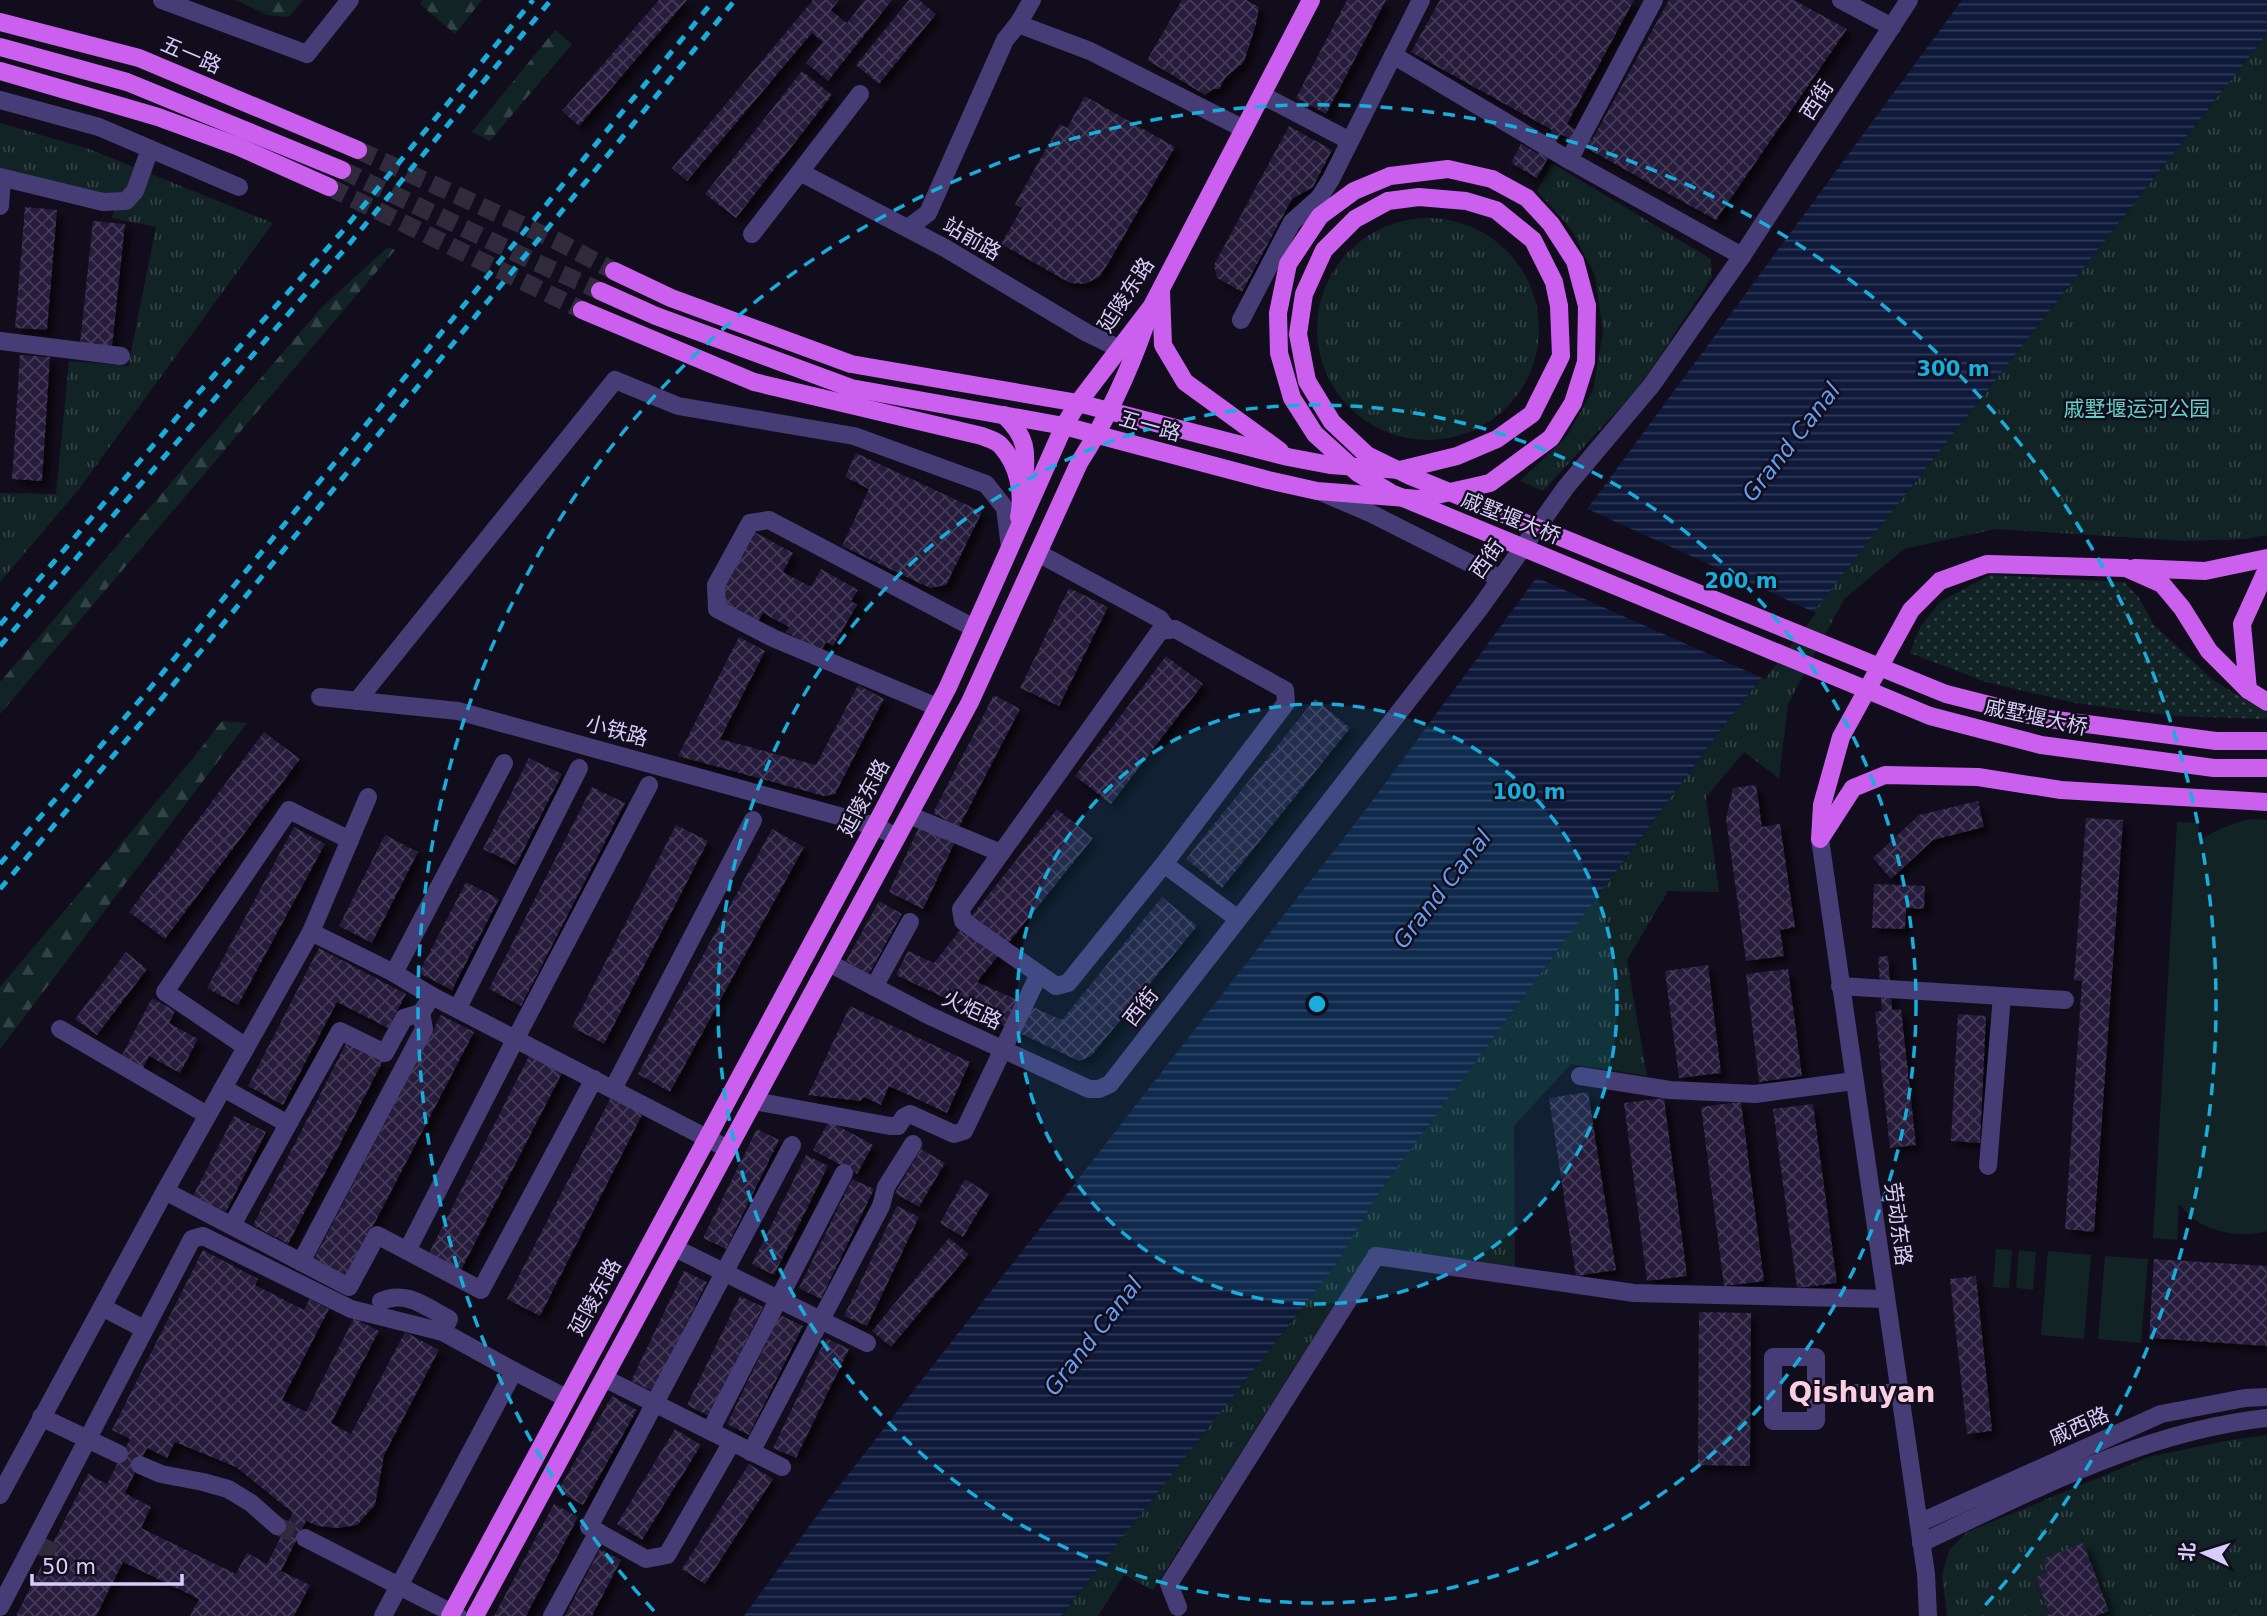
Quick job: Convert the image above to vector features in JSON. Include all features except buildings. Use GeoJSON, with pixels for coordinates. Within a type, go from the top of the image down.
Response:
{"type":"FeatureCollection","features":[{"type":"Feature","properties":{"kind":"main road","name":"延陵东路"},"geometry":{"type":"LineString","coordinates":[[453,1615],[566,1398],[708,1138],[937,707],[1064,426],[1078,403],[1152,306],[1311,0]]}},
{"type":"Feature","properties":{"kind":"main road","name":"五一路"},"geometry":{"type":"LineString","coordinates":[[0,22],[139,58],[358,150]]}},
{"type":"Feature","properties":{"kind":"main road"},"geometry":{"type":"LineString","coordinates":[[0,47],[127,82],[342,170]]}},
{"type":"Feature","properties":{"kind":"main road"},"geometry":{"type":"LineString","coordinates":[[0,71],[158,117],[237,146],[329,187]]}},
{"type":"Feature","properties":{"kind":"main road","name":"戚墅堰大桥"},"geometry":{"type":"LineString","coordinates":[[1587,306],[1575,261],[1551,224],[1527,198],[1492,180],[1448,169],[1390,176],[1354,191],[1320,216],[1288,264],[1278,313],[1279,353],[1292,398],[1315,434],[1358,473],[1391,493],[1930,716],[2041,745],[2214,768],[2267,768]]}},
{"type":"Feature","properties":{"kind":"main road","name":"戚墅堰大桥"},"geometry":{"type":"LineString","coordinates":[[1559,306],[1555,282],[1534,240],[1496,210],[1466,201],[1419,197],[1388,201],[1355,219],[1324,250],[1304,294],[1298,334],[1307,381],[1332,422],[1367,455],[1410,476],[1946,694],[2041,718],[2216,741],[2267,741]]}},
{"type":"Feature","properties":{"kind":"main road","name":"五一路"},"geometry":{"type":"LineString","coordinates":[[614,271],[671,298],[850,364],[1078,403],[1329,465],[1400,470],[1457,456],[1497,439],[1532,414],[1561,356],[1559,306]]}},
{"type":"Feature","properties":{"kind":"main road"},"geometry":{"type":"LineString","coordinates":[[1161,288],[1163,345],[1185,382],[1288,457]]}},
{"type":"Feature","properties":{"kind":"main road","name":"五一路"},"geometry":{"type":"LineString","coordinates":[[600,290],[656,316],[850,388],[1064,426],[1268,481],[1317,491],[1419,499],[1490,483],[1551,438],[1573,403],[1586,362],[1587,306]]}},
{"type":"Feature","properties":{"kind":"main road"},"geometry":{"type":"LineString","coordinates":[[475,1616],[970,702],[1079,463],[1109,412],[1133,360],[1152,306]]}},
{"type":"Feature","properties":{"kind":"main road"},"geometry":{"type":"LineString","coordinates":[[582,310],[754,382],[982,436],[1001,444],[1016,470],[1022,502]]}},
{"type":"Feature","properties":{"kind":"main road"},"geometry":{"type":"LineString","coordinates":[[1004,415],[1017,427],[1026,444],[1022,502],[1013,541]]}},
{"type":"Feature","properties":{"kind":"main road"},"geometry":{"type":"LineString","coordinates":[[1820,839],[1822,805],[1841,737],[1911,610],[1940,581],[1987,564],[2205,571],[2267,558]]}},
{"type":"Feature","properties":{"kind":"main road"},"geometry":{"type":"LineString","coordinates":[[2126,568],[2162,584],[2182,608],[2209,651],[2248,690],[2267,702]]}},
{"type":"Feature","properties":{"kind":"main road"},"geometry":{"type":"LineString","coordinates":[[2248,690],[2242,624],[2267,569]]}},
{"type":"Feature","properties":{"kind":"main road"},"geometry":{"type":"LineString","coordinates":[[1820,839],[1853,788],[1885,775],[1978,777],[2061,790],[2267,802]]}},
{"type":"Feature","properties":{"kind":"street"},"geometry":{"type":"LineString","coordinates":[[162,0],[307,54],[350,0]]}},
{"type":"Feature","properties":{"kind":"street"},"geometry":{"type":"LineString","coordinates":[[908,228],[928,213],[1005,40],[1032,0]]}},
{"type":"Feature","properties":{"kind":"street"},"geometry":{"type":"LineString","coordinates":[[1241,320],[1292,222],[1319,198],[1421,0]]}},
{"type":"Feature","properties":{"kind":"street"},"geometry":{"type":"LineString","coordinates":[[1569,160],[1654,0]]}},
{"type":"Feature","properties":{"kind":"street"},"geometry":{"type":"LineString","coordinates":[[1841,0],[1892,27]]}},
{"type":"Feature","properties":{"kind":"street","name":"西街"},"geometry":{"type":"LineString","coordinates":[[1099,1089],[1110,1084],[1501,579],[1566,487],[1651,386],[1742,256],[1909,0]]}},
{"type":"Feature","properties":{"kind":"street"},"geometry":{"type":"LineString","coordinates":[[1018,24],[1090,51],[1244,129]]}},
{"type":"Feature","properties":{"kind":"street"},"geometry":{"type":"LineString","coordinates":[[1394,55],[1569,160],[1742,256]]}},
{"type":"Feature","properties":{"kind":"street"},"geometry":{"type":"LineString","coordinates":[[752,234],[860,94]]}},
{"type":"Feature","properties":{"kind":"street"},"geometry":{"type":"LineString","coordinates":[[1262,94],[1350,141]]}},
{"type":"Feature","properties":{"kind":"street"},"geometry":{"type":"LineString","coordinates":[[0,100],[99,127],[239,187]]}},
{"type":"Feature","properties":{"kind":"street"},"geometry":{"type":"LineString","coordinates":[[0,206],[1,178],[103,202],[127,201],[135,191],[150,149]]}},
{"type":"Feature","properties":{"kind":"street","name":"站前路"},"geometry":{"type":"LineString","coordinates":[[800,172],[945,248],[1087,333],[1120,349]]}},
{"type":"Feature","properties":{"kind":"street"},"geometry":{"type":"LineString","coordinates":[[0,341],[121,356]]}},
{"type":"Feature","properties":{"kind":"street"},"geometry":{"type":"LineString","coordinates":[[357,701],[615,380],[678,406],[854,436],[986,484],[1005,508],[1013,541]]}},
{"type":"Feature","properties":{"kind":"street"},"geometry":{"type":"LineString","coordinates":[[1317,491],[1370,513],[1501,579]]}},
{"type":"Feature","properties":{"kind":"street"},"geometry":{"type":"LineString","coordinates":[[937,707],[773,638],[718,609],[716,585],[750,523],[769,520],[974,628]]}},
{"type":"Feature","properties":{"kind":"street"},"geometry":{"type":"LineString","coordinates":[[1038,554],[1160,619],[1168,630]]}},
{"type":"Feature","properties":{"kind":"street"},"geometry":{"type":"LineString","coordinates":[[1175,629],[1285,690],[1286,703],[1164,864],[1068,983],[1056,986],[962,921],[961,909],[1160,631],[1168,630],[1175,629]]}},
{"type":"Feature","properties":{"kind":"street","name":"小铁路"},"geometry":{"type":"LineString","coordinates":[[320,697],[458,711],[875,826],[897,837]]}},
{"type":"Feature","properties":{"kind":"street"},"geometry":{"type":"LineString","coordinates":[[394,973],[503,763]]}},
{"type":"Feature","properties":{"kind":"street"},"geometry":{"type":"LineString","coordinates":[[458,1007],[579,768]]}},
{"type":"Feature","properties":{"kind":"street"},"geometry":{"type":"LineString","coordinates":[[407,1251],[649,785]]}},
{"type":"Feature","properties":{"kind":"street"},"geometry":{"type":"LineString","coordinates":[[0,1495],[165,1191],[311,932],[368,797]]}},
{"type":"Feature","properties":{"kind":"street"},"geometry":{"type":"LineString","coordinates":[[246,1046],[165,992],[289,810],[350,840]]}},
{"type":"Feature","properties":{"kind":"street"},"geometry":{"type":"LineString","coordinates":[[909,815],[1001,853]]}},
{"type":"Feature","properties":{"kind":"street"},"geometry":{"type":"LineString","coordinates":[[613,1089],[753,820]]}},
{"type":"Feature","properties":{"kind":"street","name":"劳动东路"},"geometry":{"type":"LineString","coordinates":[[1820,839],[1919,1523],[1928,1616]]}},
{"type":"Feature","properties":{"kind":"street"},"geometry":{"type":"LineString","coordinates":[[1164,864],[1238,919]]}},
{"type":"Feature","properties":{"kind":"street"},"geometry":{"type":"LineString","coordinates":[[874,986],[911,922]]}},
{"type":"Feature","properties":{"kind":"street"},"geometry":{"type":"LineString","coordinates":[[311,932],[728,1149]]}},
{"type":"Feature","properties":{"kind":"street","name":"火炬路"},"geometry":{"type":"LineString","coordinates":[[829,962],[928,1015],[1089,1089],[1099,1089]]}},
{"type":"Feature","properties":{"kind":"street"},"geometry":{"type":"LineString","coordinates":[[754,1101],[890,1126],[898,1126],[904,1117],[910,1114],[954,1134],[964,1131],[1039,974]]}},
{"type":"Feature","properties":{"kind":"street"},"geometry":{"type":"LineString","coordinates":[[1840,986],[2065,1000]]}},
{"type":"Feature","properties":{"kind":"street"},"geometry":{"type":"LineString","coordinates":[[232,1225],[340,1031],[385,1053],[404,1018],[421,1013],[432,996]]}},
{"type":"Feature","properties":{"kind":"street"},"geometry":{"type":"LineString","coordinates":[[1988,1166],[2002,996]]}},
{"type":"Feature","properties":{"kind":"street"},"geometry":{"type":"LineString","coordinates":[[301,1262],[424,1029],[421,1013]]}},
{"type":"Feature","properties":{"kind":"street"},"geometry":{"type":"LineString","coordinates":[[60,1029],[207,1115]]}},
{"type":"Feature","properties":{"kind":"street"},"geometry":{"type":"LineString","coordinates":[[1580,1076],[1670,1090],[1755,1094],[1854,1082]]}},
{"type":"Feature","properties":{"kind":"street"},"geometry":{"type":"LineString","coordinates":[[165,1191],[349,1287],[377,1235],[481,1290],[594,1079]]}},
{"type":"Feature","properties":{"kind":"street"},"geometry":{"type":"LineString","coordinates":[[223,1088],[288,1124]]}},
{"type":"Feature","properties":{"kind":"street"},"geometry":{"type":"LineString","coordinates":[[751,1452],[881,1206],[886,1187],[913,1144]]}},
{"type":"Feature","properties":{"kind":"street"},"geometry":{"type":"LineString","coordinates":[[732,1442],[667,1555],[646,1559],[589,1527],[792,1145]]}},
{"type":"Feature","properties":{"kind":"street"},"geometry":{"type":"LineString","coordinates":[[710,1432],[844,1173]]}},
{"type":"Feature","properties":{"kind":"street"},"geometry":{"type":"LineString","coordinates":[[0,1607],[36,1544],[86,1439],[192,1239],[203,1236],[351,1310],[443,1332],[566,1398]]}},
{"type":"Feature","properties":{"kind":"street"},"geometry":{"type":"LineString","coordinates":[[674,1248],[867,1343]]}},
{"type":"Feature","properties":{"kind":"street"},"geometry":{"type":"LineString","coordinates":[[1178,1607],[1169,1584],[1377,1256],[1634,1293],[1886,1299]]}},
{"type":"Feature","properties":{"kind":"street"},"geometry":{"type":"LineString","coordinates":[[381,1301],[393,1296],[410,1298],[449,1319],[443,1332]]}},
{"type":"Feature","properties":{"kind":"street"},"geometry":{"type":"LineString","coordinates":[[102,1307],[144,1329]]}},
{"type":"Feature","properties":{"kind":"street"},"geometry":{"type":"LineString","coordinates":[[383,1616],[514,1371]]}},
{"type":"Feature","properties":{"kind":"street"},"geometry":{"type":"LineString","coordinates":[[604,1378],[782,1467]]}},
{"type":"Feature","properties":{"kind":"street"},"geometry":{"type":"LineString","coordinates":[[1816,1393],[1899,1393]]}},
{"type":"Feature","properties":{"kind":"street","name":"戚西路"},"geometry":{"type":"LineString","coordinates":[[1919,1523],[2161,1414],[2245,1398],[2267,1397]]}},
{"type":"Feature","properties":{"kind":"street"},"geometry":{"type":"LineString","coordinates":[[41,1417],[119,1454]]}},
{"type":"Feature","properties":{"kind":"street","name":"戚西路"},"geometry":{"type":"LineString","coordinates":[[1921,1543],[2073,1472],[2168,1437],[2267,1418]]}},
{"type":"Feature","properties":{"kind":"street"},"geometry":{"type":"LineString","coordinates":[[140,1465],[161,1474],[228,1489],[251,1503],[277,1526]]}},
{"type":"Feature","properties":{"kind":"street"},"geometry":{"type":"LineString","coordinates":[[552,1616],[598,1532]]}},
{"type":"Feature","properties":{"kind":"street"},"geometry":{"type":"LineString","coordinates":[[305,1538],[400,1585],[453,1615]]}},
{"type":"Feature","properties":{"kind":"green space"},"geometry":{"type":"Polygon","coordinates":[[[236,0],[303,0],[289,17],[267,15],[236,0]]]}},
{"type":"Feature","properties":{"kind":"green space"},"geometry":{"type":"Polygon","coordinates":[[[423,0],[482,0],[455,34],[420,4],[423,0]]]}},
{"type":"Feature","properties":{"kind":"green space"},"geometry":{"type":"Polygon","coordinates":[[[555,30],[572,44],[490,141],[472,132],[555,30]]]}},
{"type":"Feature","properties":{"kind":"green space","name":"戚墅堰运河公园"},"geometry":{"type":"Polygon","coordinates":[[[2267,34],[2267,535],[2245,539],[2185,541],[1996,529],[1904,549],[1844,599],[1788,704],[1779,778],[1744,752],[1706,797],[1719,892],[1668,891],[1627,960],[1647,1076],[1571,1064],[1514,1126],[1515,1271],[1370,1249],[1153,1590],[1124,1575],[1098,1616],[1061,1616],[1335,1266],[1380,1191],[1719,732],[2267,34]]]}},
{"type":"Feature","properties":{"kind":"green space"},"geometry":{"type":"Polygon","coordinates":[[[0,123],[89,149],[273,223],[79,489],[0,582],[0,493],[56,494],[69,361],[128,366],[156,227],[112,218],[117,199],[0,168],[0,123]]]}},
{"type":"Feature","properties":{"kind":"green space"},"geometry":{"type":"Polygon","coordinates":[[[1552,163],[1711,259],[1712,277],[1640,386],[1543,491],[1520,481],[1567,436],[1593,390],[1603,332],[1595,275],[1571,229],[1537,191],[1552,163]]]}},
{"type":"Feature","properties":{"kind":"green space"},"geometry":{"type":"Polygon","coordinates":[[[1439,218],[1471,226],[1490,236],[1507,250],[1521,267],[1531,286],[1539,329],[1531,372],[1521,391],[1507,408],[1490,422],[1460,436],[1417,440],[1396,436],[1366,422],[1342,400],[1321,361],[1317,318],[1321,297],[1335,267],[1357,243],[1396,222],[1439,218]]]}},
{"type":"Feature","properties":{"kind":"green space"},"geometry":{"type":"Polygon","coordinates":[[[388,247],[395,250],[0,714],[0,682],[321,308],[388,247]]]}},
{"type":"Feature","properties":{"kind":"green space"},"geometry":{"type":"Polygon","coordinates":[[[1990,575],[2124,582],[2139,598],[2154,625],[2213,680],[2267,713],[2267,719],[2174,716],[2075,703],[1986,682],[1910,653],[1920,627],[1940,602],[1990,575]]]}},
{"type":"Feature","properties":{"kind":"green space"},"geometry":{"type":"Polygon","coordinates":[[[222,721],[247,723],[0,1049],[0,987],[222,721]]]}},
{"type":"Feature","properties":{"kind":"green space"},"geometry":{"type":"Polygon","coordinates":[[[2250,819],[2267,820],[2267,1231],[2237,1234],[2217,1230],[2191,1217],[2179,1204],[2177,1240],[2153,1238],[2177,822],[2199,823],[2198,842],[2223,828],[2250,819]]]}},
{"type":"Feature","properties":{"kind":"green space"},"geometry":{"type":"Polygon","coordinates":[[[1996,1249],[2012,1250],[2009,1288],[1993,1287],[1996,1249]]]}},
{"type":"Feature","properties":{"kind":"green space"},"geometry":{"type":"Polygon","coordinates":[[[2019,1250],[2036,1252],[2033,1290],[2016,1288],[2019,1250]]]}},
{"type":"Feature","properties":{"kind":"green space"},"geometry":{"type":"Polygon","coordinates":[[[2048,1251],[2091,1255],[2084,1339],[2041,1335],[2048,1251]]]}},
{"type":"Feature","properties":{"kind":"green space"},"geometry":{"type":"Polygon","coordinates":[[[2105,1256],[2148,1259],[2141,1343],[2098,1339],[2105,1256]]]}},
{"type":"Feature","properties":{"kind":"green space"},"geometry":{"type":"Polygon","coordinates":[[[2267,1435],[2267,1616],[1947,1616],[1942,1575],[1949,1550],[1967,1532],[2149,1457],[2267,1435]]]}},
{"type":"Feature","properties":{"kind":"water","name":"Grand Canal"},"geometry":{"type":"Polygon","coordinates":[[[1962,0],[2267,0],[2267,34],[1719,732],[1380,1191],[1335,1266],[1061,1616],[744,1616],[829,1499],[1361,816],[1962,0]]]}},
{"type":"Feature","properties":{"kind":"pier"},"geometry":{"type":"Polygon","coordinates":[[[1583,507],[1816,613],[1765,679],[1533,576],[1583,507]]]}},
{"type":"Feature","properties":{"kind":"tunnel"},"geometry":{"type":"LineString","coordinates":[[358,150],[557,241],[614,271]]}},
{"type":"Feature","properties":{"kind":"tunnel"},"geometry":{"type":"LineString","coordinates":[[342,170],[600,291]]}},
{"type":"Feature","properties":{"kind":"tunnel"},"geometry":{"type":"LineString","coordinates":[[329,187],[582,310]]}},
{"type":"Feature","properties":{"kind":"tunnel"},"geometry":{"type":"LineString","coordinates":[[277,1526],[305,1538]]}},
{"type":"Feature","properties":{"kind":"tunnel"},"geometry":{"type":"LineString","coordinates":[[39,1545],[57,1554]]}},
{"type":"Feature","properties":{"kind":"railway"},"geometry":{"type":"LineString","coordinates":[[0,625],[185,408],[341,233],[533,0]]}},
{"type":"Feature","properties":{"kind":"railway"},"geometry":{"type":"LineString","coordinates":[[0,646],[350,243],[551,0]]}},
{"type":"Feature","properties":{"kind":"railway"},"geometry":{"type":"LineString","coordinates":[[0,864],[151,687],[714,0]]}},
{"type":"Feature","properties":{"kind":"railway"},"geometry":{"type":"LineString","coordinates":[[0,889],[163,697],[735,0]]}},
{"type":"Feature","properties":{"kind":"district","name":"Qishuyan"},"geometry":{"type":"Point","coordinates":[1862,1392]}}]}
